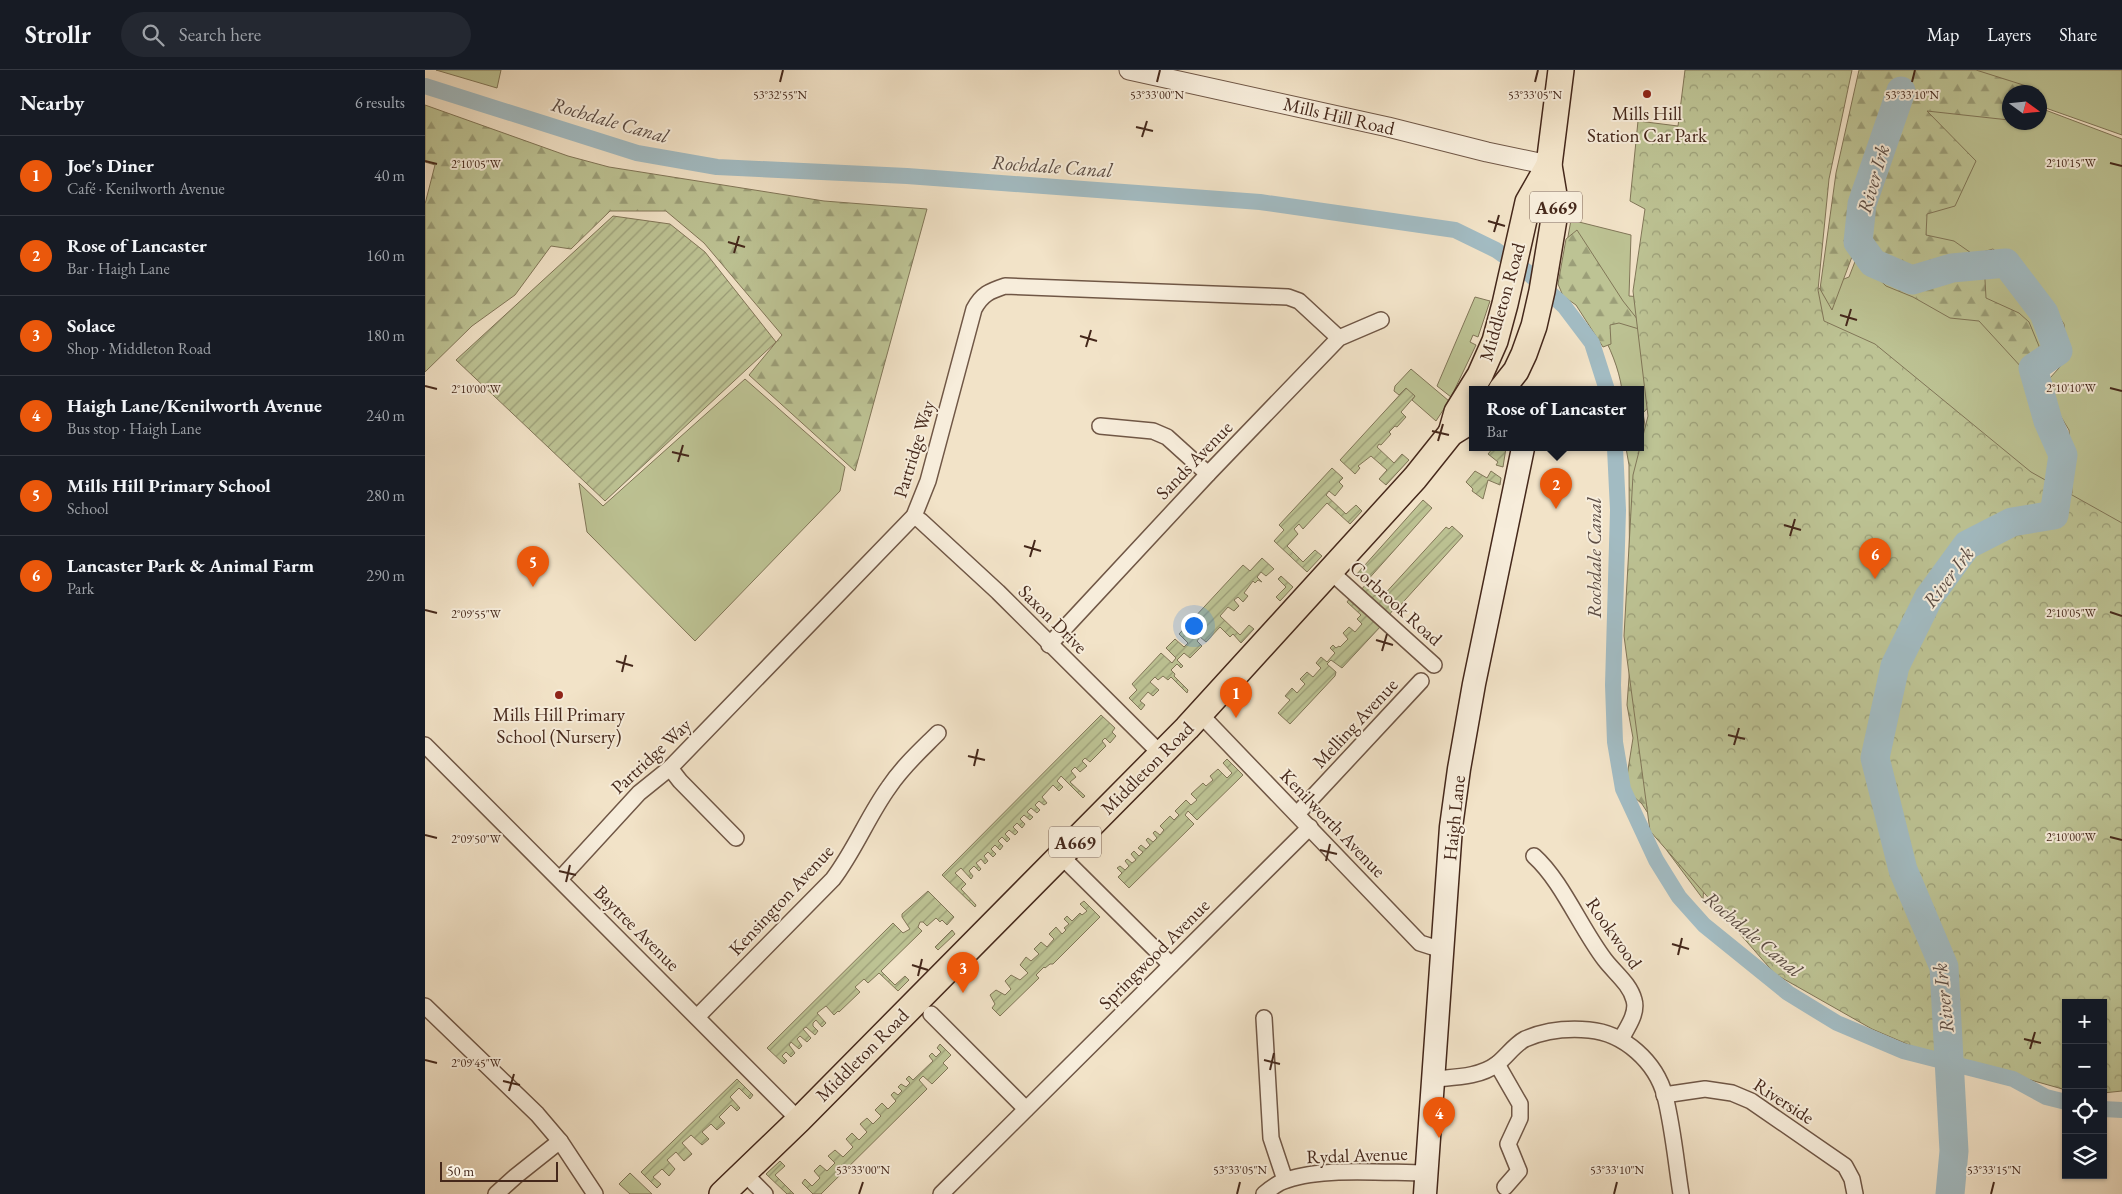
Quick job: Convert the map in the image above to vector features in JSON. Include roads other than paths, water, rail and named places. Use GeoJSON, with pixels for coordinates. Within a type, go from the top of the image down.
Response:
{"type":"FeatureCollection","features":[{"type":"Feature","properties":{"kind":"main road","name":"A669"},"geometry":{"type":"LineString","coordinates":[[1549,165],[1561,70]]}},
{"type":"Feature","properties":{"kind":"main road","name":"Middleton Road"},"geometry":{"type":"LineString","coordinates":[[1493,385],[1495,341],[1528,202],[1549,165]]}},
{"type":"Feature","properties":{"kind":"main road","name":"Middleton Road"},"geometry":{"type":"LineString","coordinates":[[1493,385],[1516,371],[1534,326],[1556,207],[1549,165]]}},
{"type":"Feature","properties":{"kind":"main road","name":"Middleton Road"},"geometry":{"type":"LineString","coordinates":[[1451,433],[1457,412],[1469,403]]}},
{"type":"Feature","properties":{"kind":"main road","name":"Middleton Road"},"geometry":{"type":"LineString","coordinates":[[722,1194],[799,1120],[1200,714],[1415,478],[1451,433],[1469,422]]}},
{"type":"Feature","properties":{"kind":"main road","name":"Haigh Lane"},"geometry":{"type":"LineString","coordinates":[[1426,1184],[1435,1079],[1451,827],[1476,672],[1522,451]]}},
{"type":"Feature","properties":{"kind":"street","name":"Mills Hill Road"},"geometry":{"type":"LineString","coordinates":[[1129,70],[1388,127],[1487,152],[1549,165]]}},
{"type":"Feature","properties":{"kind":"street","name":"Partridge Way"},"geometry":{"type":"LineString","coordinates":[[560,880],[639,792],[670,768],[914,516],[928,481],[974,309],[980,298],[988,292],[1005,286],[1289,297],[1299,301],[1339,338]]}},
{"type":"Feature","properties":{"kind":"street","name":"Sands Avenue"},"geometry":{"type":"LineString","coordinates":[[1049,645],[1208,474],[1339,338],[1381,320]]}},
{"type":"Feature","properties":{"kind":"street"},"geometry":{"type":"LineString","coordinates":[[1100,426],[1153,431],[1167,437],[1208,474]]}},
{"type":"Feature","properties":{"kind":"street","name":"Saxon Drive"},"geometry":{"type":"LineString","coordinates":[[914,516],[998,592],[1049,645],[1161,754]]}},
{"type":"Feature","properties":{"kind":"street","name":"Corbrook Road"},"geometry":{"type":"LineString","coordinates":[[1331,572],[1434,665]]}},
{"type":"Feature","properties":{"kind":"street","name":"Melling Avenue"},"geometry":{"type":"LineString","coordinates":[[1297,814],[1421,681]]}},
{"type":"Feature","properties":{"kind":"street","name":"Kenilworth Avenue"},"geometry":{"type":"LineString","coordinates":[[1200,714],[1420,943],[1442,950]]}},
{"type":"Feature","properties":{"kind":"street","name":"Kensington Avenue"},"geometry":{"type":"LineString","coordinates":[[697,1017],[833,879],[847,860],[887,788],[910,760],[938,733]]}},
{"type":"Feature","properties":{"kind":"street","name":"Baytree Avenue"},"geometry":{"type":"LineString","coordinates":[[425,745],[799,1120]]}},
{"type":"Feature","properties":{"kind":"street"},"geometry":{"type":"LineString","coordinates":[[670,768],[680,781],[736,838]]}},
{"type":"Feature","properties":{"kind":"street","name":"Springwood Avenue"},"geometry":{"type":"LineString","coordinates":[[941,1194],[1310,827]]}},
{"type":"Feature","properties":{"kind":"street"},"geometry":{"type":"LineString","coordinates":[[1061,856],[1171,965]]}},
{"type":"Feature","properties":{"kind":"street","name":"Rookwood"},"geometry":{"type":"LineString","coordinates":[[1534,856],[1547,868],[1581,926],[1605,960],[1630,990],[1635,1002],[1633,1017],[1621,1039]]}},
{"type":"Feature","properties":{"kind":"street"},"geometry":{"type":"LineString","coordinates":[[425,1006],[503,1079],[560,1141],[595,1194]]}},
{"type":"Feature","properties":{"kind":"street"},"geometry":{"type":"LineString","coordinates":[[931,1014],[1026,1109]]}},
{"type":"Feature","properties":{"kind":"street"},"geometry":{"type":"LineString","coordinates":[[1264,1018],[1271,1138],[1285,1180]]}},
{"type":"Feature","properties":{"kind":"street"},"geometry":{"type":"LineString","coordinates":[[1435,1079],[1474,1074],[1497,1064],[1523,1040],[1556,1030],[1599,1031],[1621,1039],[1639,1053],[1649,1066],[1665,1095],[1681,1194]]}},
{"type":"Feature","properties":{"kind":"street"},"geometry":{"type":"LineString","coordinates":[[1497,1064],[1520,1104],[1520,1118],[1507,1144],[1519,1170],[1505,1187]]}},
{"type":"Feature","properties":{"kind":"street","name":"Riverside"},"geometry":{"type":"LineString","coordinates":[[1665,1095],[1705,1089],[1732,1093],[1751,1101],[1845,1166],[1855,1194]]}},
{"type":"Feature","properties":{"kind":"street"},"geometry":{"type":"LineString","coordinates":[[496,1194],[560,1141]]}},
{"type":"Feature","properties":{"kind":"street"},"geometry":{"type":"LineString","coordinates":[[744,1173],[765,1194]]}},
{"type":"Feature","properties":{"kind":"street","name":"Rydal Avenue"},"geometry":{"type":"LineString","coordinates":[[1264,1194],[1285,1180],[1323,1173],[1426,1184]]}},
{"type":"Feature","properties":{"kind":"waterway","name":"Rochdale Canal"},"geometry":{"type":"LineString","coordinates":[[425,86],[637,153],[717,167],[907,176],[1260,202],[1455,230],[1496,250],[1526,271],[1564,306],[1592,343],[1606,386]]}},
{"type":"Feature","properties":{"kind":"waterway","name":"River Irk"},"geometry":{"type":"LineString","coordinates":[[1901,91],[1862,204],[1858,242],[1873,263],[1912,280],[1952,268],[2006,263],[2044,313],[2058,351],[2033,368],[2048,421],[2063,455],[2054,515],[2012,522],[1967,545],[1929,597],[1895,666],[1875,758],[1903,870],[1944,967],[1954,1151],[1950,1194]]}},
{"type":"Feature","properties":{"kind":"waterway","name":"Rochdale Canal"},"geometry":{"type":"LineString","coordinates":[[1615,451],[1618,510],[1613,685],[1615,742],[1623,789],[1656,860],[1679,897],[1704,925],[1788,993],[1837,1023],[1903,1051],[2013,1079],[2046,1097],[2062,1101]]}},
{"type":"Feature","properties":{"kind":"waterway","name":"Rochdale Canal"},"geometry":{"type":"LineString","coordinates":[[2107,1109],[2122,1110]]}},
{"type":"Feature","properties":{"kind":"place","name":"Mills Hill Station Car Park"},"geometry":{"type":"Point","coordinates":[1647,94]}},
{"type":"Feature","properties":{"kind":"place","name":"Rose of Lancaster"},"geometry":{"type":"Point","coordinates":[1556,509]}},
{"type":"Feature","properties":{"kind":"place","name":"Lancaster Park & Animal Farm"},"geometry":{"type":"Point","coordinates":[1875,579]}},
{"type":"Feature","properties":{"kind":"place","name":"Mills Hill Primary School"},"geometry":{"type":"Point","coordinates":[533,587]}},
{"type":"Feature","properties":{"kind":"place","name":"Mills Hill Primary School (Nursery)"},"geometry":{"type":"Point","coordinates":[559,695]}},
{"type":"Feature","properties":{"kind":"place","name":"Joe's Diner"},"geometry":{"type":"Point","coordinates":[1236,718]}},
{"type":"Feature","properties":{"kind":"place","name":"Solace"},"geometry":{"type":"Point","coordinates":[963,993]}},
{"type":"Feature","properties":{"kind":"place","name":"Haigh Lane/Kenilworth Avenue"},"geometry":{"type":"Point","coordinates":[1439,1138]}}]}
